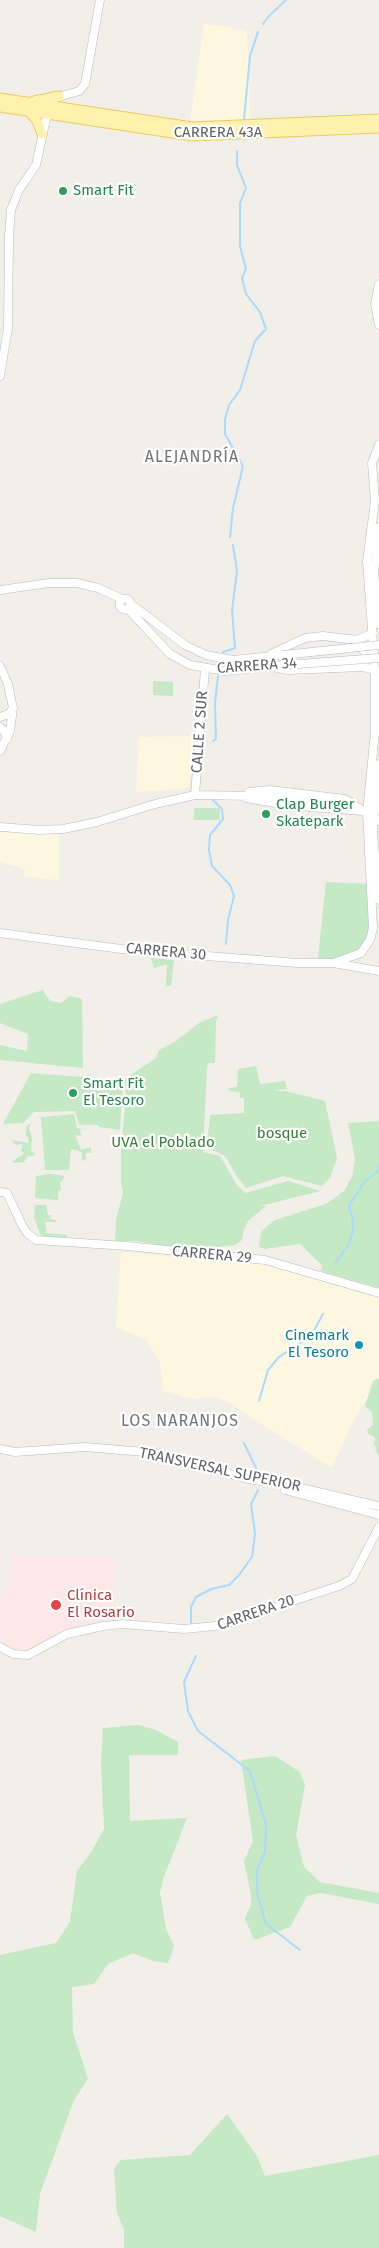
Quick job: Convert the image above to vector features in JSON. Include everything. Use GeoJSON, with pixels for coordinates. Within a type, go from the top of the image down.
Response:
{"type":"FeatureCollection","features":[{"type":"Feature","properties":{"kind":"main road"},"geometry":{"type":"LineString","coordinates":[[42,134],[30,106],[59,96]]}},
{"type":"Feature","properties":{"kind":"main road","name":"CARRERA 43A"},"geometry":{"type":"LineString","coordinates":[[0,98],[30,106],[192,136],[379,128]]}},
{"type":"Feature","properties":{"kind":"main road","name":"CARRERA 43A"},"geometry":{"type":"LineString","coordinates":[[0,107],[30,106]]}},
{"type":"Feature","properties":{"kind":"main road","name":"CARRERA 43A"},"geometry":{"type":"LineString","coordinates":[[48,109],[205,127],[379,119]]}},
{"type":"Feature","properties":{"kind":"street"},"geometry":{"type":"LineString","coordinates":[[0,376],[8,328],[11,210],[19,190],[36,165],[48,109],[59,96],[79,91],[85,84],[100,0]]}},
{"type":"Feature","properties":{"kind":"street"},"geometry":{"type":"LineString","coordinates":[[379,284],[375,297],[379,326]]}},
{"type":"Feature","properties":{"kind":"street"},"geometry":{"type":"LineString","coordinates":[[363,967],[360,959],[361,953],[376,931],[373,816],[375,670],[367,575],[375,501],[372,462],[379,445]]}},
{"type":"Feature","properties":{"kind":"street"},"geometry":{"type":"LineString","coordinates":[[372,462],[374,469],[379,472]]}},
{"type":"Feature","properties":{"kind":"street"},"geometry":{"type":"LineString","coordinates":[[379,527],[374,573],[379,623]]}},
{"type":"Feature","properties":{"kind":"street"},"geometry":{"type":"LineString","coordinates":[[0,590],[70,582],[87,584],[121,600],[122,609],[129,606]]}},
{"type":"Feature","properties":{"kind":"street","name":"CARRERA 34"},"geometry":{"type":"LineString","coordinates":[[129,606],[185,646],[218,659],[233,660],[379,645]]}},
{"type":"Feature","properties":{"kind":"street","name":"CARRERA 34"},"geometry":{"type":"LineString","coordinates":[[129,606],[170,654],[190,665],[205,669],[225,671],[379,658]]}},
{"type":"Feature","properties":{"kind":"street"},"geometry":{"type":"LineString","coordinates":[[267,656],[305,638],[323,636],[356,640],[373,633]]}},
{"type":"Feature","properties":{"kind":"street"},"geometry":{"type":"LineString","coordinates":[[356,640],[367,655],[363,666]]}},
{"type":"Feature","properties":{"kind":"street"},"geometry":{"type":"LineString","coordinates":[[0,666],[8,684],[13,708],[12,723],[7,739],[0,751]]}},
{"type":"Feature","properties":{"kind":"street"},"geometry":{"type":"LineString","coordinates":[[268,667],[288,670],[363,666],[375,670]]}},
{"type":"Feature","properties":{"kind":"street","name":"CALLE 2 SUR"},"geometry":{"type":"LineString","coordinates":[[195,796],[205,669]]}},
{"type":"Feature","properties":{"kind":"street"},"geometry":{"type":"LineString","coordinates":[[0,716],[9,714],[13,708]]}},
{"type":"Feature","properties":{"kind":"street"},"geometry":{"type":"LineString","coordinates":[[0,727],[7,739]]}},
{"type":"Feature","properties":{"kind":"street"},"geometry":{"type":"LineString","coordinates":[[379,764],[373,816],[379,900]]}},
{"type":"Feature","properties":{"kind":"street"},"geometry":{"type":"LineString","coordinates":[[239,795],[264,790],[345,799],[373,816]]}},
{"type":"Feature","properties":{"kind":"street"},"geometry":{"type":"LineString","coordinates":[[239,795],[263,802],[339,810],[354,809],[373,816]]}},
{"type":"Feature","properties":{"kind":"street"},"geometry":{"type":"LineString","coordinates":[[0,827],[47,830],[72,827],[98,822],[155,804],[195,796],[239,795],[325,802]]}},
{"type":"Feature","properties":{"kind":"street"},"geometry":{"type":"LineString","coordinates":[[0,821],[72,827]]}},
{"type":"Feature","properties":{"kind":"street","name":"CARRERA 30"},"geometry":{"type":"LineString","coordinates":[[0,933],[129,950],[298,963],[333,963],[379,971]]}},
{"type":"Feature","properties":{"kind":"street","name":"CARRERA 30"},"geometry":{"type":"LineString","coordinates":[[333,963],[361,953]]}},
{"type":"Feature","properties":{"kind":"street","name":"CARRERA 29"},"geometry":{"type":"LineString","coordinates":[[3,1193],[27,1233],[32,1238],[40,1241],[127,1246],[175,1253],[265,1260],[379,1292]]}},
{"type":"Feature","properties":{"kind":"street","name":"TRANSVERSAL SUPERIOR"},"geometry":{"type":"LineString","coordinates":[[0,1449],[15,1452],[85,1447],[156,1454],[250,1479],[321,1492],[379,1506]]}},
{"type":"Feature","properties":{"kind":"street"},"geometry":{"type":"LineString","coordinates":[[250,1479],[379,1515]]}},
{"type":"Feature","properties":{"kind":"street","name":"CARRERA 20"},"geometry":{"type":"LineString","coordinates":[[0,1647],[13,1654],[28,1655],[67,1634],[122,1624],[184,1629],[210,1628],[225,1625],[246,1616],[339,1586],[352,1579],[379,1526]]}},
{"type":"Feature","properties":{"kind":"shaded area"},"geometry":{"type":"Polygon","coordinates":[[[204,24],[223,26],[247,32],[250,119],[190,121],[204,24]]]}},
{"type":"Feature","properties":{"kind":"shaded area"},"geometry":{"type":"Polygon","coordinates":[[[195,736],[189,787],[136,792],[139,737],[195,736]]]}},
{"type":"Feature","properties":{"kind":"shaded area"},"geometry":{"type":"Polygon","coordinates":[[[0,829],[59,835],[59,880],[24,877],[25,869],[0,862],[0,829]]]}},
{"type":"Feature","properties":{"kind":"shaded area"},"geometry":{"type":"Polygon","coordinates":[[[121,1252],[260,1263],[352,1290],[379,1293],[379,1386],[373,1389],[353,1421],[332,1468],[247,1415],[232,1403],[210,1396],[192,1399],[163,1391],[160,1362],[147,1340],[116,1327],[121,1252]]]}},
{"type":"Feature","properties":{"kind":"shaded area","name":"Clínica El Rosario"},"geometry":{"type":"Polygon","coordinates":[[[12,1554],[114,1558],[112,1614],[69,1630],[28,1650],[7,1647],[0,1636],[0,1596],[5,1594],[12,1554]]]}},
{"type":"Feature","properties":{"kind":"green space"},"geometry":{"type":"Polygon","coordinates":[[[153,681],[173,682],[173,696],[153,695],[153,681]]]}},
{"type":"Feature","properties":{"kind":"green space"},"geometry":{"type":"Polygon","coordinates":[[[194,808],[220,808],[220,820],[194,820],[194,808]]]}},
{"type":"Feature","properties":{"kind":"green space"},"geometry":{"type":"Polygon","coordinates":[[[326,882],[371,884],[373,928],[361,953],[341,960],[318,958],[326,882]]]}},
{"type":"Feature","properties":{"kind":"green space"},"geometry":{"type":"Polygon","coordinates":[[[151,958],[174,960],[171,986],[166,986],[167,964],[154,968],[151,958]]]}},
{"type":"Feature","properties":{"kind":"green space"},"geometry":{"type":"Polygon","coordinates":[[[43,990],[50,1001],[61,1003],[70,996],[82,999],[83,1068],[0,1060],[0,1045],[27,1051],[28,1034],[0,1023],[0,1004],[43,990]]]}},
{"type":"Feature","properties":{"kind":"green space","name":"UVA el Poblado"},"geometry":{"type":"Polygon","coordinates":[[[218,1015],[216,1022],[215,1063],[208,1063],[207,1069],[203,1152],[220,1156],[237,1185],[245,1193],[288,1181],[321,1191],[260,1206],[266,1206],[248,1221],[242,1240],[235,1245],[202,1249],[137,1241],[115,1241],[116,1221],[123,1192],[121,1183],[121,1152],[126,1094],[125,1079],[156,1058],[159,1050],[176,1041],[199,1023],[218,1015]]]}},
{"type":"Feature","properties":{"kind":"green space","name":"bosque"},"geometry":{"type":"Polygon","coordinates":[[[256,1066],[260,1084],[285,1081],[287,1089],[272,1091],[286,1091],[325,1101],[337,1158],[330,1178],[322,1186],[283,1176],[246,1188],[225,1156],[207,1147],[210,1115],[244,1113],[244,1098],[240,1098],[240,1092],[229,1091],[229,1088],[237,1087],[238,1069],[256,1066]]]}},
{"type":"Feature","properties":{"kind":"green space"},"geometry":{"type":"Polygon","coordinates":[[[31,1073],[123,1080],[120,1130],[99,1127],[98,1125],[79,1125],[75,1111],[34,1112],[23,1123],[3,1124],[31,1073]]]}},
{"type":"Feature","properties":{"kind":"green space"},"geometry":{"type":"Polygon","coordinates":[[[74,1114],[77,1128],[93,1130],[80,1129],[81,1136],[75,1135],[81,1150],[91,1147],[91,1153],[86,1153],[85,1160],[82,1161],[82,1152],[71,1149],[69,1170],[45,1170],[41,1118],[34,1118],[74,1114]]]}},
{"type":"Feature","properties":{"kind":"green space"},"geometry":{"type":"Polygon","coordinates":[[[379,1121],[379,1288],[321,1271],[322,1265],[300,1244],[265,1249],[259,1247],[261,1232],[275,1220],[326,1204],[344,1191],[352,1177],[355,1159],[348,1123],[379,1121]]]}},
{"type":"Feature","properties":{"kind":"green space"},"geometry":{"type":"Polygon","coordinates":[[[31,1123],[29,1128],[32,1137],[31,1151],[35,1154],[34,1156],[28,1156],[24,1162],[13,1163],[13,1161],[24,1154],[21,1150],[23,1144],[16,1145],[11,1140],[29,1143],[26,1136],[26,1127],[31,1123]]]}},
{"type":"Feature","properties":{"kind":"green space"},"geometry":{"type":"Polygon","coordinates":[[[50,1174],[64,1176],[62,1182],[60,1181],[61,1190],[58,1191],[58,1200],[35,1198],[36,1176],[50,1174]]]}},
{"type":"Feature","properties":{"kind":"green space"},"geometry":{"type":"Polygon","coordinates":[[[35,1205],[46,1205],[48,1215],[51,1215],[50,1219],[56,1220],[56,1222],[45,1222],[47,1233],[67,1235],[65,1239],[42,1238],[34,1218],[35,1205]]]}},
{"type":"Feature","properties":{"kind":"green space"},"geometry":{"type":"Polygon","coordinates":[[[379,1378],[379,1456],[375,1450],[377,1447],[374,1445],[375,1437],[368,1434],[367,1430],[373,1425],[372,1412],[365,1406],[373,1381],[379,1378]]]}},
{"type":"Feature","properties":{"kind":"green space"},"geometry":{"type":"Polygon","coordinates":[[[139,1725],[156,1730],[178,1742],[178,1755],[129,1755],[130,1821],[187,1818],[163,1879],[160,1893],[166,1929],[174,1946],[168,1963],[153,1961],[133,1953],[108,1964],[94,1984],[72,1987],[73,2032],[88,2079],[74,2100],[40,2194],[36,2232],[0,2216],[0,1955],[56,1943],[70,1922],[77,1871],[92,1851],[104,1829],[101,1762],[103,1728],[139,1725]]]}},
{"type":"Feature","properties":{"kind":"green space"},"geometry":{"type":"Polygon","coordinates":[[[275,1756],[300,1772],[305,1785],[296,1835],[304,1867],[320,1882],[379,1893],[379,1904],[321,1893],[307,1896],[290,1927],[254,1940],[245,1919],[251,1904],[251,1895],[244,1861],[253,1841],[241,1760],[275,1756]]]}},
{"type":"Feature","properties":{"kind":"green space"},"geometry":{"type":"Polygon","coordinates":[[[227,2114],[257,2156],[265,2176],[379,2155],[379,2248],[124,2248],[124,2230],[117,2213],[114,2169],[121,2160],[190,2155],[227,2114]]]}},
{"type":"Feature","properties":{"kind":"waterway"},"geometry":{"type":"LineString","coordinates":[[263,24],[286,0]]}},
{"type":"Feature","properties":{"kind":"waterway"},"geometry":{"type":"LineString","coordinates":[[244,119],[250,56],[258,32]]}},
{"type":"Feature","properties":{"kind":"waterway"},"geometry":{"type":"LineString","coordinates":[[230,537],[233,508],[243,466],[225,434],[225,419],[229,405],[240,390],[255,341],[266,329],[260,312],[246,294],[242,278],[246,269],[240,246],[240,203],[246,188],[237,165],[237,151]]}},
{"type":"Feature","properties":{"kind":"waterway"},"geometry":{"type":"LineString","coordinates":[[223,652],[235,648],[232,610],[237,571],[233,545]]}},
{"type":"Feature","properties":{"kind":"waterway"},"geometry":{"type":"LineString","coordinates":[[213,741],[216,739],[215,703],[218,676]]}},
{"type":"Feature","properties":{"kind":"waterway"},"geometry":{"type":"LineString","coordinates":[[213,797],[213,800],[222,809],[223,819],[210,835],[209,850],[212,866],[230,885],[234,896],[228,920],[226,944]]}},
{"type":"Feature","properties":{"kind":"waterway"},"geometry":{"type":"LineString","coordinates":[[335,1264],[349,1244],[353,1232],[349,1206],[364,1182],[376,1173],[379,1165]]}},
{"type":"Feature","properties":{"kind":"waterway"},"geometry":{"type":"LineString","coordinates":[[259,1401],[268,1370],[279,1357],[311,1336],[323,1314]]}},
{"type":"Feature","properties":{"kind":"waterway"},"geometry":{"type":"LineString","coordinates":[[244,1443],[256,1468]]}},
{"type":"Feature","properties":{"kind":"waterway"},"geometry":{"type":"LineString","coordinates":[[191,1623],[191,1607],[196,1597],[211,1589],[229,1585],[252,1557],[255,1534],[251,1504],[258,1490]]}},
{"type":"Feature","properties":{"kind":"waterway"},"geometry":{"type":"LineString","coordinates":[[196,1656],[184,1682],[188,1711],[198,1731],[250,1771],[266,1825],[265,1852],[257,1870],[257,1893],[266,1924],[300,1950]]}},
{"type":"Feature","properties":{"kind":"tunnel"},"geometry":{"type":"LineString","coordinates":[[325,802],[356,808]]}},
{"type":"Feature","properties":{"kind":"place","name":"Smart Fit"},"geometry":{"type":"Point","coordinates":[63,191]}},
{"type":"Feature","properties":{"kind":"place","name":"Clap Burger Skatepark"},"geometry":{"type":"Point","coordinates":[266,814]}},
{"type":"Feature","properties":{"kind":"place","name":"Smart Fit El Tesoro"},"geometry":{"type":"Point","coordinates":[73,1093]}},
{"type":"Feature","properties":{"kind":"place","name":"Cinemark El Tesoro"},"geometry":{"type":"Point","coordinates":[359,1345]}},
{"type":"Feature","properties":{"kind":"place","name":"Clínica El Rosario"},"geometry":{"type":"Point","coordinates":[56,1605]}},
{"type":"Feature","properties":{"kind":"district","name":"ALEJANDRÍA"},"geometry":{"type":"Point","coordinates":[192,458]}},
{"type":"Feature","properties":{"kind":"district","name":"LOS NARANJOS"},"geometry":{"type":"Point","coordinates":[180,1422]}}]}
